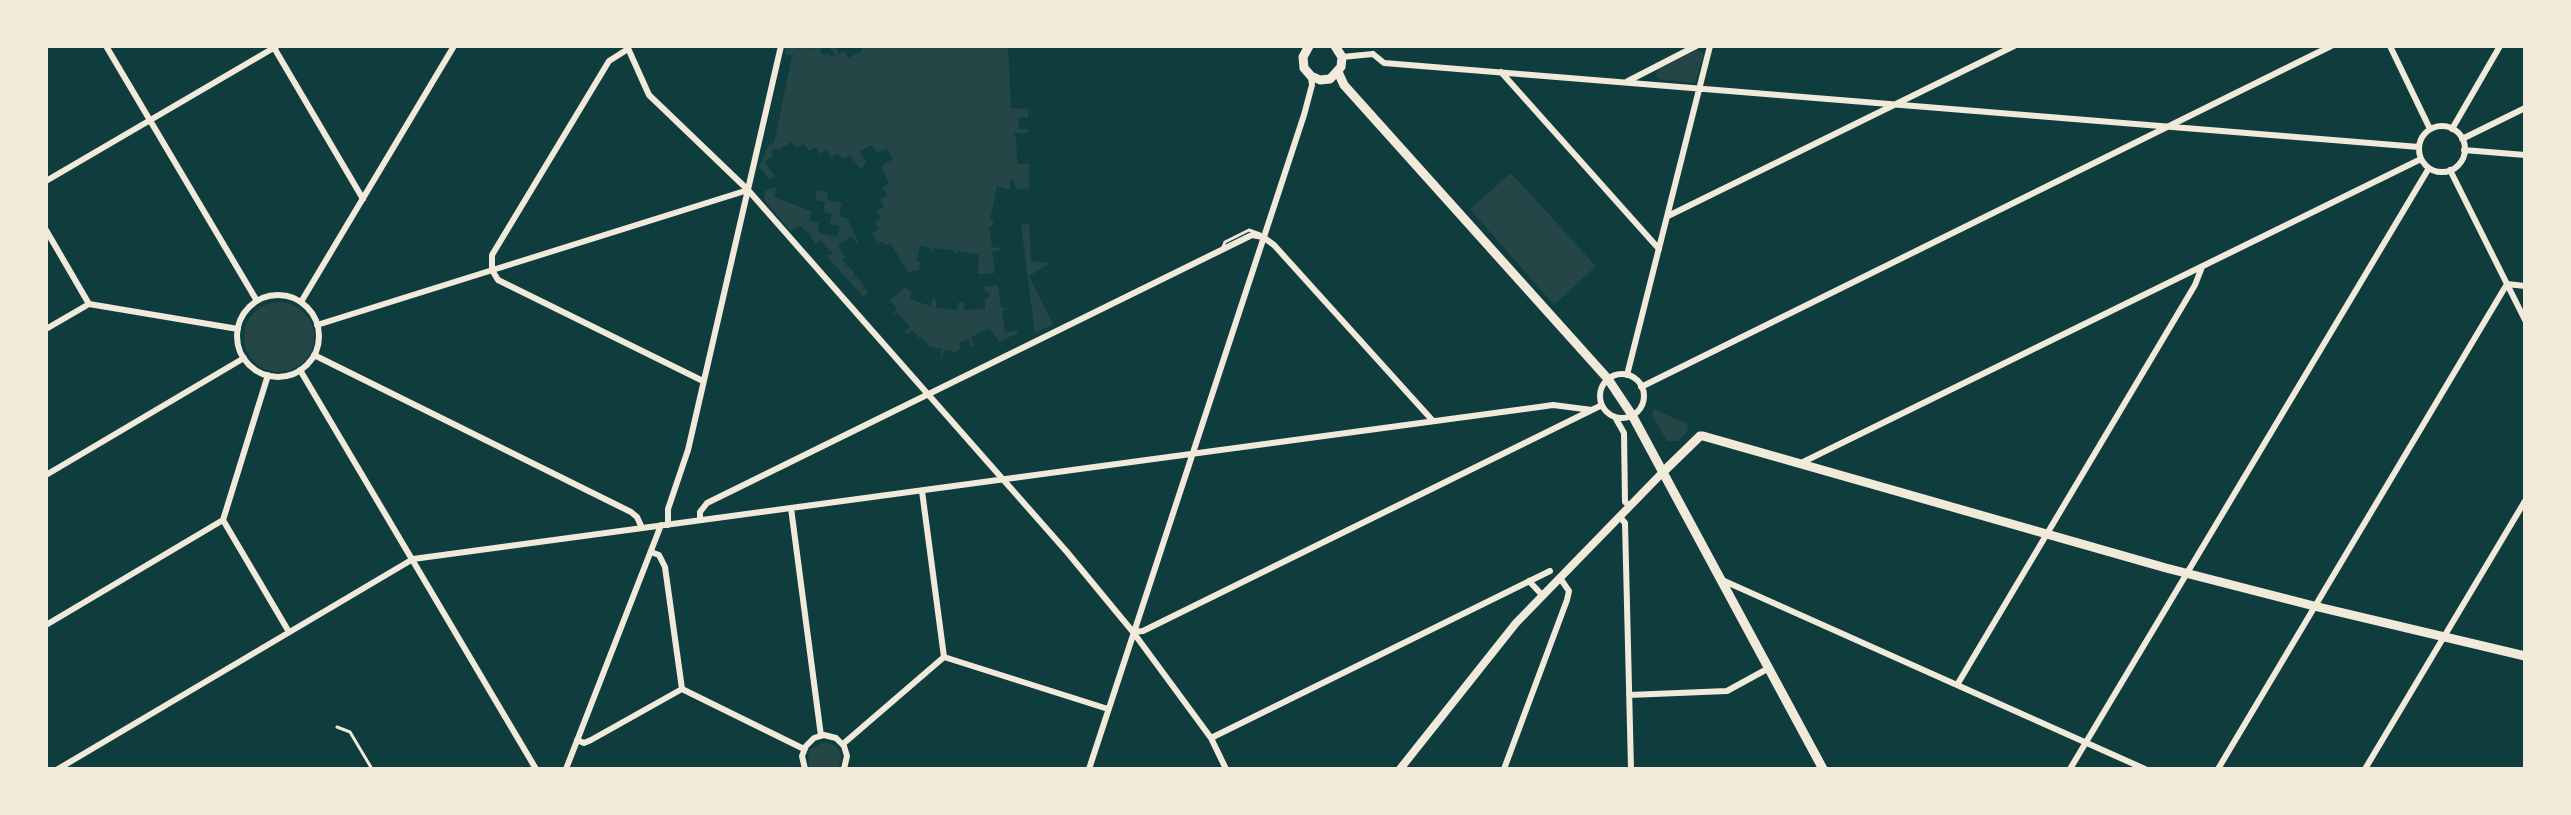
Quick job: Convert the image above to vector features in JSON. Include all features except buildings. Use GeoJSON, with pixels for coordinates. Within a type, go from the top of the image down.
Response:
{"type":"FeatureCollection","features":[{"type":"Feature","properties":{"kind":"main road"},"geometry":{"type":"LineString","coordinates":[[1305,48],[1304,68],[1320,80],[1334,75],[1342,57],[1335,46]]}},
{"type":"Feature","properties":{"kind":"main road"},"geometry":{"type":"LineString","coordinates":[[1334,75],[1608,379],[1632,415],[1823,769]]}},
{"type":"Feature","properties":{"kind":"main road"},"geometry":{"type":"LineString","coordinates":[[1663,472],[1700,436],[2188,573],[2525,656]]}},
{"type":"Feature","properties":{"kind":"street"},"geometry":{"type":"LineString","coordinates":[[106,46],[257,301]]}},
{"type":"Feature","properties":{"kind":"street"},"geometry":{"type":"LineString","coordinates":[[301,302],[454,46]]}},
{"type":"Feature","properties":{"kind":"street"},"geometry":{"type":"LineString","coordinates":[[566,769],[664,525],[688,450],[781,46]]}},
{"type":"Feature","properties":{"kind":"street"},"geometry":{"type":"LineString","coordinates":[[1373,54],[1378,46]]}},
{"type":"Feature","properties":{"kind":"street"},"geometry":{"type":"LineString","coordinates":[[1625,82],[1696,46]]}},
{"type":"Feature","properties":{"kind":"street"},"geometry":{"type":"LineString","coordinates":[[1627,375],[1710,46]]}},
{"type":"Feature","properties":{"kind":"street"},"geometry":{"type":"LineString","coordinates":[[1668,216],[2014,46]]}},
{"type":"Feature","properties":{"kind":"street"},"geometry":{"type":"LineString","coordinates":[[1641,387],[2331,46]]}},
{"type":"Feature","properties":{"kind":"street"},"geometry":{"type":"LineString","coordinates":[[2390,46],[2430,129]]}},
{"type":"Feature","properties":{"kind":"street"},"geometry":{"type":"LineString","coordinates":[[2452,129],[2500,46]]}},
{"type":"Feature","properties":{"kind":"street"},"geometry":{"type":"LineString","coordinates":[[46,181],[275,47],[363,199]]}},
{"type":"Feature","properties":{"kind":"street"},"geometry":{"type":"LineString","coordinates":[[703,381],[498,280],[492,270],[492,255],[609,61],[627,47],[649,95],[748,190],[1004,480],[1133,632],[1211,738],[1226,769]]}},
{"type":"Feature","properties":{"kind":"street"},"geometry":{"type":"LineString","coordinates":[[1342,57],[1373,54],[1384,63],[2419,147]]}},
{"type":"Feature","properties":{"kind":"street"},"geometry":{"type":"LineString","coordinates":[[1501,72],[1659,249]]}},
{"type":"Feature","properties":{"kind":"street"},"geometry":{"type":"LineString","coordinates":[[1089,769],[1309,100],[1311,76]]}},
{"type":"Feature","properties":{"kind":"street"},"geometry":{"type":"LineString","coordinates":[[2462,139],[2525,108]]}},
{"type":"Feature","properties":{"kind":"street"},"geometry":{"type":"LineString","coordinates":[[2446,126],[2452,129],[2462,139],[2464,150],[2460,162],[2450,170],[2429,168],[2421,159],[2421,138],[2430,129],[2446,126]]}},
{"type":"Feature","properties":{"kind":"street"},"geometry":{"type":"LineString","coordinates":[[2464,150],[2525,155]]}},
{"type":"Feature","properties":{"kind":"street"},"geometry":{"type":"LineString","coordinates":[[1799,465],[2421,159]]}},
{"type":"Feature","properties":{"kind":"street"},"geometry":{"type":"LineString","coordinates":[[2070,769],[2429,168]]}},
{"type":"Feature","properties":{"kind":"street"},"geometry":{"type":"LineString","coordinates":[[2450,170],[2525,320]]}},
{"type":"Feature","properties":{"kind":"street"},"geometry":{"type":"LineString","coordinates":[[317,325],[748,190]]}},
{"type":"Feature","properties":{"kind":"street"},"geometry":{"type":"LineString","coordinates":[[46,230],[89,304]]}},
{"type":"Feature","properties":{"kind":"street"},"geometry":{"type":"LineString","coordinates":[[700,520],[700,512],[707,503],[1252,235],[1263,237],[1274,245],[1433,421]]}},
{"type":"Feature","properties":{"kind":"street"},"geometry":{"type":"LineString","coordinates":[[1957,685],[2195,285],[2202,267]]}},
{"type":"Feature","properties":{"kind":"street"},"geometry":{"type":"LineString","coordinates":[[2507,284],[2525,286]]}},
{"type":"Feature","properties":{"kind":"street"},"geometry":{"type":"LineString","coordinates":[[2218,769],[2507,284]]}},
{"type":"Feature","properties":{"kind":"street"},"geometry":{"type":"LineString","coordinates":[[279,296],[301,302],[311,312],[317,325],[319,340],[314,355],[300,370],[286,376],[268,375],[256,370],[244,358],[238,343],[238,329],[246,311],[257,301],[279,296]]}},
{"type":"Feature","properties":{"kind":"street"},"geometry":{"type":"LineString","coordinates":[[46,329],[89,304],[238,329]]}},
{"type":"Feature","properties":{"kind":"street"},"geometry":{"type":"LineString","coordinates":[[314,355],[631,512],[642,528]]}},
{"type":"Feature","properties":{"kind":"street"},"geometry":{"type":"LineString","coordinates":[[46,475],[244,358]]}},
{"type":"Feature","properties":{"kind":"street"},"geometry":{"type":"LineString","coordinates":[[300,370],[536,769]]}},
{"type":"Feature","properties":{"kind":"street"},"geometry":{"type":"LineString","coordinates":[[46,625],[223,520],[268,375]]}},
{"type":"Feature","properties":{"kind":"street"},"geometry":{"type":"LineString","coordinates":[[1615,417],[1632,415],[1641,406],[1641,387],[1627,375],[1608,379],[1600,391],[1602,405],[1615,417],[1624,433],[1625,502],[1630,506]]}},
{"type":"Feature","properties":{"kind":"street"},"geometry":{"type":"LineString","coordinates":[[58,769],[413,559],[1553,405],[1592,410]]}},
{"type":"Feature","properties":{"kind":"street"},"geometry":{"type":"LineString","coordinates":[[1133,632],[1156,624],[1602,405]]}},
{"type":"Feature","properties":{"kind":"street"},"geometry":{"type":"LineString","coordinates":[[1400,769],[1516,623],[1663,472]]}},
{"type":"Feature","properties":{"kind":"street"},"geometry":{"type":"LineString","coordinates":[[922,491],[944,657]]}},
{"type":"Feature","properties":{"kind":"street"},"geometry":{"type":"LineString","coordinates":[[2365,769],[2525,501]]}},
{"type":"Feature","properties":{"kind":"street"},"geometry":{"type":"LineString","coordinates":[[791,508],[821,736]]}},
{"type":"Feature","properties":{"kind":"street"},"geometry":{"type":"LineString","coordinates":[[1620,517],[1625,523],[1631,769]]}},
{"type":"Feature","properties":{"kind":"street"},"geometry":{"type":"LineString","coordinates":[[223,520],[289,632]]}},
{"type":"Feature","properties":{"kind":"street"},"geometry":{"type":"LineString","coordinates":[[651,552],[659,555],[665,567],[682,689]]}},
{"type":"Feature","properties":{"kind":"street"},"geometry":{"type":"LineString","coordinates":[[1211,738],[1550,571]]}},
{"type":"Feature","properties":{"kind":"street"},"geometry":{"type":"LineString","coordinates":[[1504,769],[1567,600],[1569,591],[1560,578]]}},
{"type":"Feature","properties":{"kind":"street"},"geometry":{"type":"LineString","coordinates":[[1722,580],[2145,769]]}},
{"type":"Feature","properties":{"kind":"street"},"geometry":{"type":"LineString","coordinates":[[1529,581],[1543,596]]}},
{"type":"Feature","properties":{"kind":"street"},"geometry":{"type":"LineString","coordinates":[[944,657],[1108,709]]}},
{"type":"Feature","properties":{"kind":"street"},"geometry":{"type":"LineString","coordinates":[[843,744],[944,657]]}},
{"type":"Feature","properties":{"kind":"street"},"geometry":{"type":"LineString","coordinates":[[1629,695],[1727,691],[1769,668]]}},
{"type":"Feature","properties":{"kind":"street"},"geometry":{"type":"LineString","coordinates":[[682,689],[804,749]]}},
{"type":"Feature","properties":{"kind":"street"},"geometry":{"type":"LineString","coordinates":[[577,740],[584,743],[591,740],[682,689]]}},
{"type":"Feature","properties":{"kind":"street"},"geometry":{"type":"LineString","coordinates":[[805,769],[802,759],[804,749],[811,740],[821,736],[833,737],[843,744],[847,756],[845,767],[856,769]]}},
{"type":"Feature","properties":{"kind":"lane"},"geometry":{"type":"LineString","coordinates":[[337,727],[350,732],[372,769]]}},
{"type":"Feature","properties":{"kind":"shaded area"},"geometry":{"type":"Polygon","coordinates":[[[786,46],[797,46],[799,50],[805,46],[808,49],[825,46],[820,50],[822,55],[832,57],[835,55],[829,46],[835,46],[839,54],[845,51],[848,58],[862,51],[861,46],[1008,46],[1011,108],[1028,109],[1028,117],[1018,118],[1019,129],[1028,129],[1028,133],[1013,133],[1013,136],[1016,137],[1017,161],[1019,164],[1029,164],[1029,188],[1016,190],[1014,180],[1010,181],[1011,190],[997,186],[990,220],[993,226],[989,227],[992,248],[1000,247],[1000,250],[992,252],[995,273],[978,274],[979,255],[958,251],[954,254],[954,251],[934,248],[930,252],[930,248],[920,246],[919,270],[908,272],[890,243],[885,245],[883,241],[878,244],[872,234],[879,229],[875,222],[881,218],[877,211],[884,206],[880,199],[887,195],[882,188],[889,183],[881,166],[893,159],[887,149],[877,152],[871,145],[860,151],[866,162],[861,170],[850,155],[843,159],[838,153],[831,157],[827,150],[820,154],[816,147],[809,151],[804,144],[797,148],[792,142],[771,151],[773,156],[764,162],[775,176],[769,179],[759,167],[769,144],[774,143],[792,56],[785,54],[786,46]]]}},
{"type":"Feature","properties":{"kind":"shaded area"},"geometry":{"type":"Polygon","coordinates":[[[1697,50],[1704,54],[1695,83],[1658,79],[1656,73],[1659,69],[1697,50]]]}},
{"type":"Feature","properties":{"kind":"shaded area"},"geometry":{"type":"Polygon","coordinates":[[[1511,173],[1596,266],[1554,305],[1470,209],[1511,173]]]}},
{"type":"Feature","properties":{"kind":"shaded area"},"geometry":{"type":"Polygon","coordinates":[[[776,187],[774,197],[811,211],[809,220],[819,223],[818,232],[837,237],[840,226],[830,224],[832,214],[823,212],[825,202],[815,200],[817,190],[828,192],[827,200],[842,203],[839,216],[847,218],[859,243],[852,236],[838,245],[841,250],[838,253],[842,252],[845,257],[843,267],[848,266],[855,275],[852,279],[856,277],[864,286],[861,290],[865,288],[868,293],[863,297],[826,255],[833,254],[820,240],[815,244],[809,233],[798,225],[791,231],[764,200],[765,190],[776,187]]]}},
{"type":"Feature","properties":{"kind":"shaded area"},"geometry":{"type":"Polygon","coordinates":[[[1029,223],[1031,261],[1050,263],[1029,276],[1053,324],[1035,333],[1021,225],[1029,223]]]}},
{"type":"Feature","properties":{"kind":"shaded area"},"geometry":{"type":"Polygon","coordinates":[[[998,285],[1001,308],[1009,308],[1002,311],[1005,332],[1018,333],[999,342],[990,328],[971,337],[975,346],[972,347],[968,339],[959,343],[961,349],[955,352],[944,350],[942,359],[942,349],[930,347],[921,337],[913,342],[919,337],[912,330],[907,334],[905,332],[910,327],[897,312],[891,316],[897,309],[891,301],[888,302],[905,287],[911,292],[910,299],[930,306],[933,298],[936,308],[957,310],[959,302],[963,302],[964,310],[985,309],[989,292],[985,292],[984,287],[998,285]]]}},
{"type":"Feature","properties":{"kind":"shaded area"},"geometry":{"type":"Polygon","coordinates":[[[279,302],[304,312],[314,337],[304,362],[279,372],[254,362],[244,337],[254,312],[279,302]]]}},
{"type":"Feature","properties":{"kind":"shaded area"},"geometry":{"type":"Polygon","coordinates":[[[1654,409],[1687,424],[1688,431],[1678,441],[1667,441],[1652,415],[1654,409]]]}},
{"type":"Feature","properties":{"kind":"shaded area"},"geometry":{"type":"Polygon","coordinates":[[[824,742],[834,745],[839,751],[841,761],[837,769],[812,769],[809,765],[810,749],[824,742]]]}}]}
